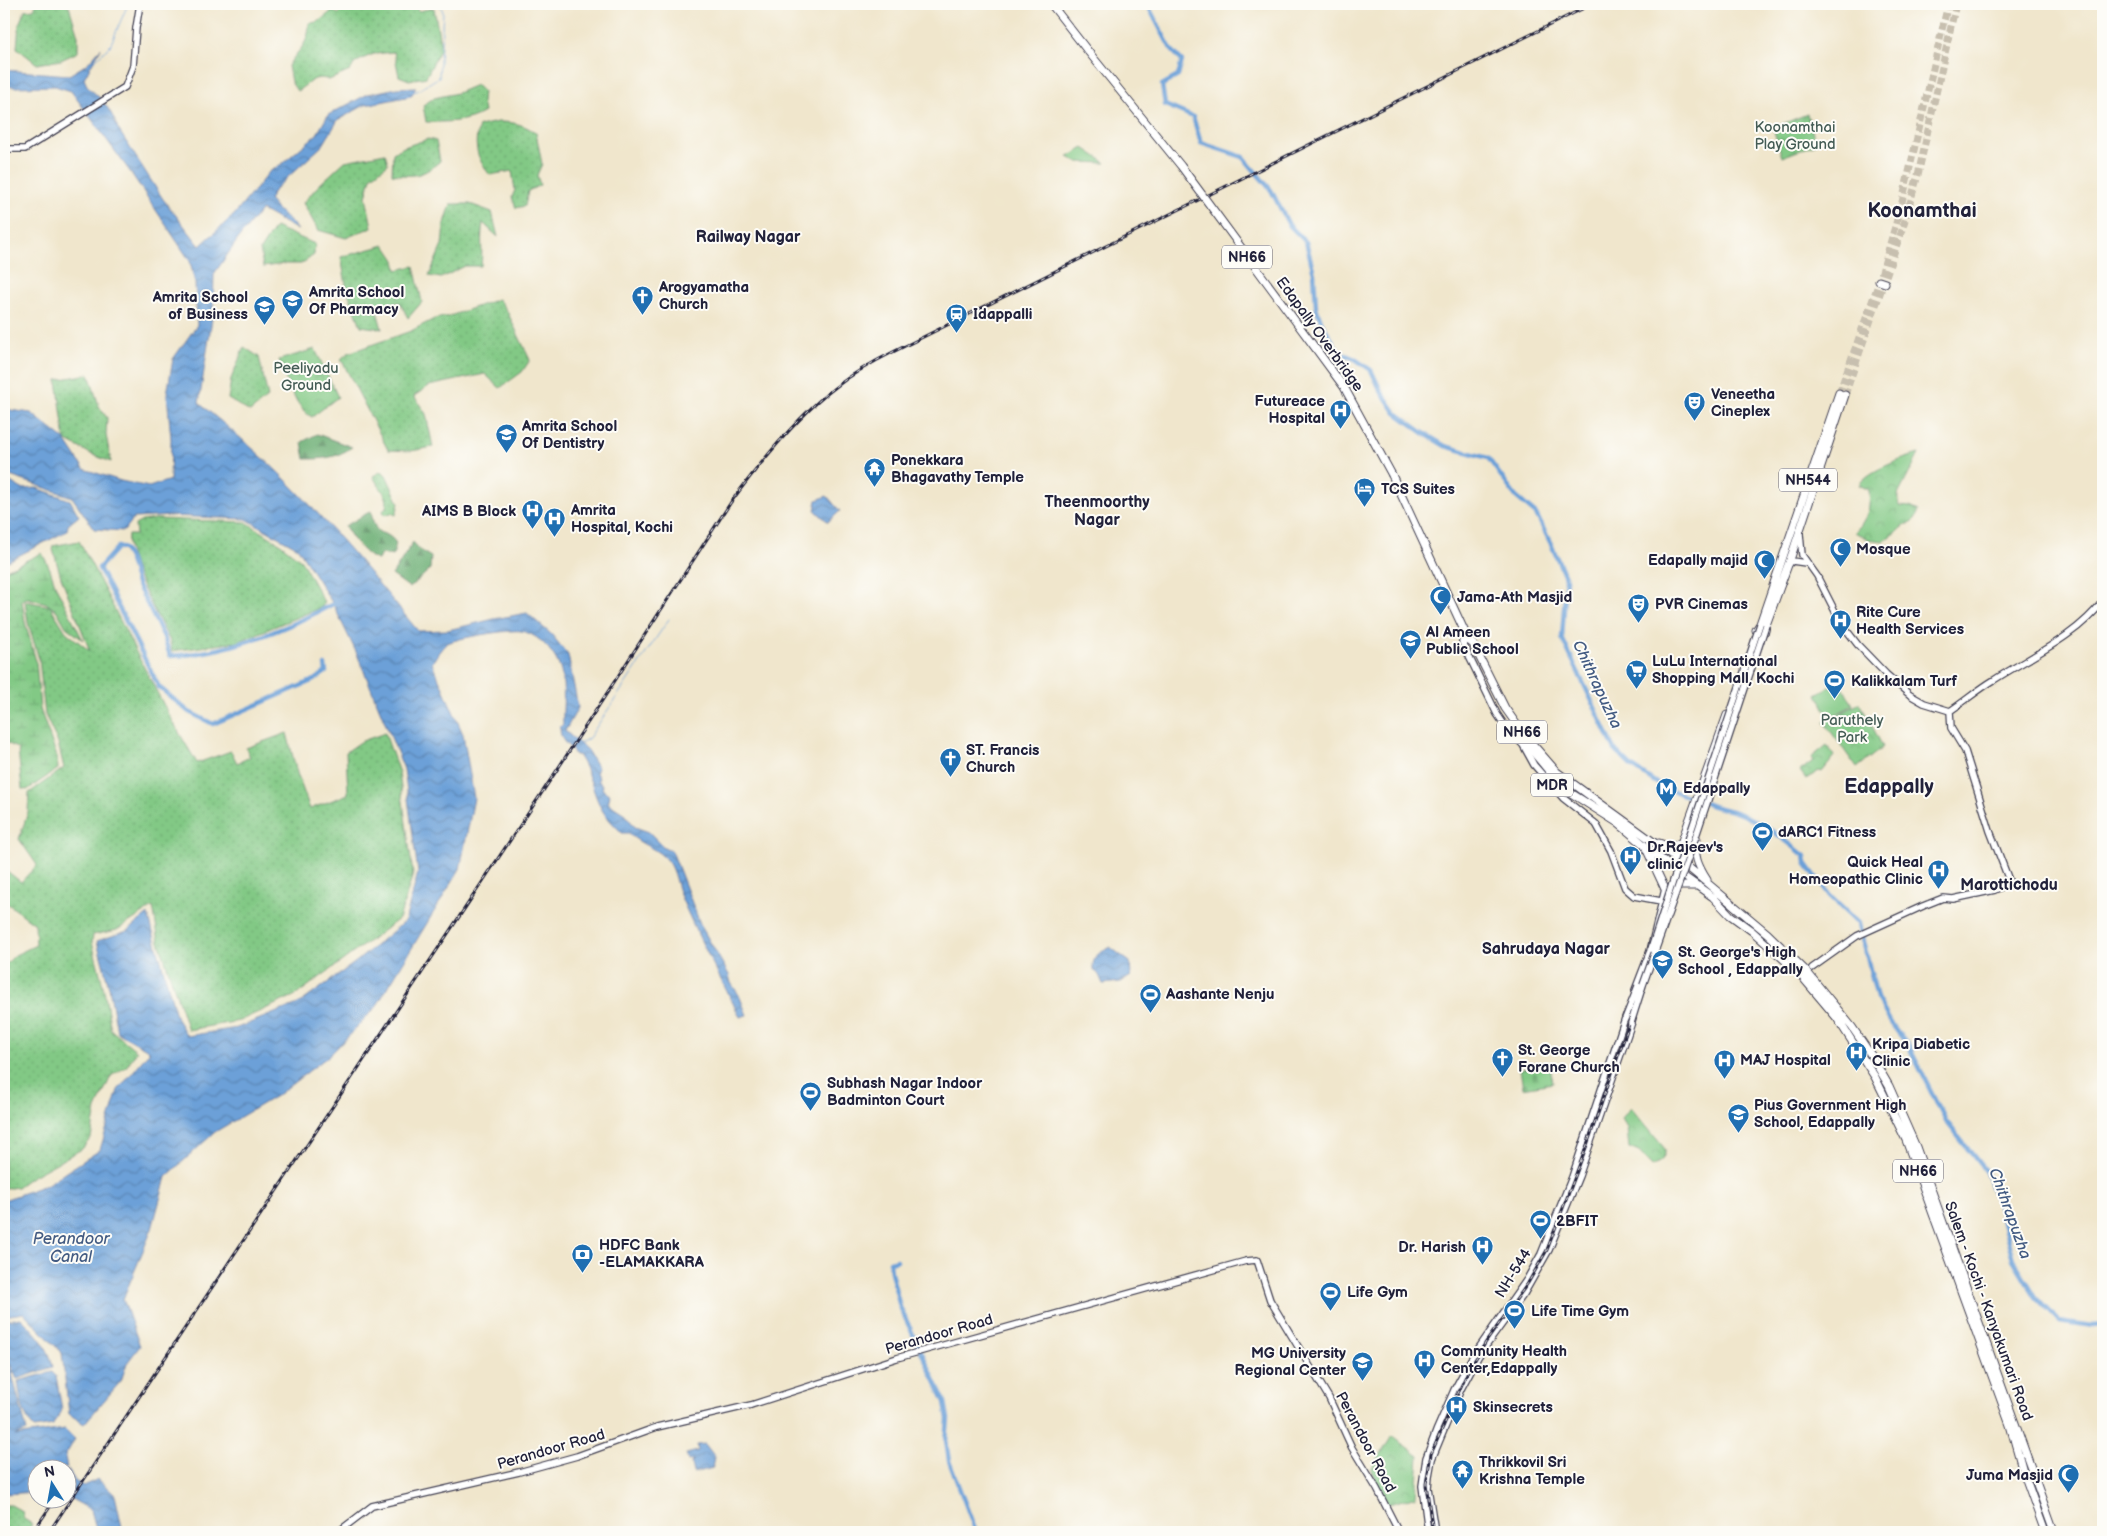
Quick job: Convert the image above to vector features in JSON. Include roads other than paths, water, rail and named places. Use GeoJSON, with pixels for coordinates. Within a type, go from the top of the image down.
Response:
{"type":"FeatureCollection","features":[{"type":"Feature","properties":{"kind":"highway","name":"Edapally Overbridge"},"geometry":{"type":"LineString","coordinates":[[1051,4],[1181,166],[1344,387],[1392,475],[1466,642]]}},
{"type":"Feature","properties":{"kind":"highway","name":"NH544"},"geometry":{"type":"LineString","coordinates":[[1672,868],[1683,842],[1757,628],[1763,624],[1788,566],[1842,394],[1763,624],[1765,632],[1685,876]]}},
{"type":"Feature","properties":{"kind":"highway","name":"NH66"},"geometry":{"type":"LineString","coordinates":[[1466,642],[1470,645],[1499,704],[1524,744],[1564,788],[1675,858]]}},
{"type":"Feature","properties":{"kind":"highway","name":"NH66"},"geometry":{"type":"LineString","coordinates":[[1466,642],[1473,644],[1505,708],[1522,732],[1557,772],[1596,800],[1645,840],[1672,868]]}},
{"type":"Feature","properties":{"kind":"highway"},"geometry":{"type":"LineString","coordinates":[[1698,836],[1695,847],[1697,862],[1712,888]]}},
{"type":"Feature","properties":{"kind":"highway"},"geometry":{"type":"LineString","coordinates":[[1645,840],[1670,847],[1683,842]]}},
{"type":"Feature","properties":{"kind":"highway"},"geometry":{"type":"LineString","coordinates":[[1645,840],[1665,889]]}},
{"type":"Feature","properties":{"kind":"highway","name":"Salem - Kochi - Kanyakumari Road"},"geometry":{"type":"LineString","coordinates":[[1675,858],[1768,934],[1807,972],[1852,1027],[1889,1086],[1910,1130],[1925,1182],[2010,1425],[2033,1507],[2045,1532]]}},
{"type":"Feature","properties":{"kind":"highway","name":"Salem - Kochi - Kanyakumari Road"},"geometry":{"type":"LineString","coordinates":[[1672,868],[1698,886],[1799,973],[1819,995],[1853,1048],[1875,1076],[1956,1247],[2036,1474],[2054,1532]]}},
{"type":"Feature","properties":{"kind":"highway"},"geometry":{"type":"LineString","coordinates":[[1681,886],[1698,886]]}},
{"type":"Feature","properties":{"kind":"main road"},"geometry":{"type":"LineString","coordinates":[[4,149],[25,149],[125,87],[130,78],[140,4]]}},
{"type":"Feature","properties":{"kind":"main road"},"geometry":{"type":"LineString","coordinates":[[1801,524],[1799,532],[1801,549],[1806,563],[1817,576],[1841,622],[1890,678],[1916,699],[1950,711]]}},
{"type":"Feature","properties":{"kind":"main road"},"geometry":{"type":"LineString","coordinates":[[1788,566],[1792,561],[1806,563]]}},
{"type":"Feature","properties":{"kind":"main road"},"geometry":{"type":"LineString","coordinates":[[1950,711],[1994,679],[2066,635],[2091,615],[2103,601]]}},
{"type":"Feature","properties":{"kind":"main road"},"geometry":{"type":"LineString","coordinates":[[1628,1021],[1696,836],[1763,624]]}},
{"type":"Feature","properties":{"kind":"main road"},"geometry":{"type":"LineString","coordinates":[[1812,968],[1857,936],[1882,924],[1943,898],[1953,898],[1995,890],[2010,883],[1990,831],[1965,751],[1950,728],[1950,711]]}},
{"type":"Feature","properties":{"kind":"main road","name":"MDR"},"geometry":{"type":"LineString","coordinates":[[1524,744],[1534,765],[1543,777],[1563,798],[1596,824],[1607,841],[1623,884],[1628,892],[1642,899],[1661,901]]}},
{"type":"Feature","properties":{"kind":"main road"},"geometry":{"type":"LineString","coordinates":[[1628,1021],[1685,876]]}},
{"type":"Feature","properties":{"kind":"main road"},"geometry":{"type":"LineString","coordinates":[[1628,1021],[1650,950],[1665,889]]}},
{"type":"Feature","properties":{"kind":"main road","name":"NH-544"},"geometry":{"type":"LineString","coordinates":[[1428,1532],[1422,1486],[1426,1458],[1454,1390],[1471,1359],[1524,1294],[1538,1271],[1560,1223],[1593,1125],[1610,1062],[1628,1021]]}},
{"type":"Feature","properties":{"kind":"main road","name":"NH-544"},"geometry":{"type":"LineString","coordinates":[[1435,1532],[1428,1488],[1432,1459],[1461,1389],[1478,1357],[1541,1254],[1617,1064],[1628,1021]]}},
{"type":"Feature","properties":{"kind":"main road"},"geometry":{"type":"LineString","coordinates":[[1610,1062],[1617,1064]]}},
{"type":"Feature","properties":{"kind":"main road","name":"Perandoor Road"},"geometry":{"type":"LineString","coordinates":[[338,1532],[372,1506],[519,1472],[577,1456],[657,1427],[751,1405],[898,1358],[1246,1261],[1257,1260],[1270,1300],[1329,1398],[1352,1448],[1377,1488],[1399,1532]]}},
{"type":"Feature","properties":{"kind":"water","name":"Perandoor Canal"},"geometry":{"type":"Polygon","coordinates":[[[101,48],[84,78],[87,85],[108,108],[118,129],[163,199],[200,246],[235,214],[269,172],[283,163],[317,134],[328,115],[368,94],[397,88],[416,87],[411,96],[365,105],[338,120],[323,145],[276,188],[269,200],[298,230],[261,210],[214,274],[213,312],[199,403],[257,452],[307,501],[418,631],[448,630],[527,613],[552,635],[568,655],[578,708],[565,731],[587,750],[598,768],[596,773],[599,778],[598,780],[603,786],[602,789],[610,795],[608,803],[625,814],[635,827],[649,832],[664,847],[672,851],[701,926],[729,975],[747,1015],[740,1017],[681,897],[668,862],[660,853],[638,841],[629,833],[622,833],[607,817],[600,806],[582,761],[561,737],[560,727],[563,724],[563,681],[558,664],[548,648],[541,640],[521,631],[471,637],[446,644],[432,663],[463,734],[474,798],[460,869],[376,1007],[331,1054],[279,1094],[215,1132],[166,1177],[152,1229],[123,1299],[140,1346],[127,1363],[121,1381],[84,1424],[69,1414],[62,1353],[24,1313],[4,1316],[4,1200],[46,1185],[100,1150],[118,1090],[150,1051],[117,1032],[109,987],[97,941],[127,931],[148,914],[177,1019],[187,1036],[237,1028],[300,1003],[357,961],[405,921],[418,873],[404,769],[357,654],[333,604],[298,548],[246,519],[170,516],[134,518],[124,531],[94,529],[72,497],[4,474],[4,409],[31,413],[65,440],[84,469],[121,481],[149,487],[170,480],[171,439],[167,394],[173,359],[197,325],[195,283],[190,261],[131,173],[71,91],[55,86],[4,86],[4,70],[69,75],[87,64],[101,48]]]}},
{"type":"Feature","properties":{"kind":"water"},"geometry":{"type":"Polygon","coordinates":[[[4,478],[22,489],[37,488],[70,500],[79,516],[68,525],[67,531],[4,563],[4,478]]]}},
{"type":"Feature","properties":{"kind":"water"},"geometry":{"type":"Polygon","coordinates":[[[827,496],[840,511],[828,522],[815,510],[817,500],[827,496]]]}},
{"type":"Feature","properties":{"kind":"water"},"geometry":{"type":"Polygon","coordinates":[[[1110,947],[1130,962],[1131,976],[1121,982],[1103,984],[1099,975],[1093,969],[1093,964],[1097,955],[1110,947]]]}},
{"type":"Feature","properties":{"kind":"water"},"geometry":{"type":"Polygon","coordinates":[[[21,1318],[45,1346],[53,1367],[17,1379],[8,1359],[27,1431],[15,1436],[65,1429],[75,1439],[65,1458],[28,1458],[28,1493],[4,1494],[4,1320],[21,1318]]]}},
{"type":"Feature","properties":{"kind":"water"},"geometry":{"type":"Polygon","coordinates":[[[52,1372],[56,1376],[62,1409],[53,1425],[34,1428],[24,1412],[18,1381],[52,1372]]]}},
{"type":"Feature","properties":{"kind":"water"},"geometry":{"type":"Polygon","coordinates":[[[705,1444],[715,1457],[713,1468],[693,1473],[691,1463],[694,1460],[688,1461],[686,1454],[698,1451],[697,1445],[705,1444]]]}},
{"type":"Feature","properties":{"kind":"water"},"geometry":{"type":"Polygon","coordinates":[[[98,1479],[115,1495],[123,1532],[97,1532],[91,1510],[78,1503],[78,1482],[83,1486],[98,1479]]]}},
{"type":"Feature","properties":{"kind":"waterway"},"geometry":{"type":"LineString","coordinates":[[95,60],[110,46],[128,4]]}},
{"type":"Feature","properties":{"kind":"waterway"},"geometry":{"type":"LineString","coordinates":[[412,92],[417,91],[439,77],[443,12],[440,4]]}},
{"type":"Feature","properties":{"kind":"waterway","name":"Chithrapuzha"},"geometry":{"type":"LineString","coordinates":[[1147,4],[1171,49],[1182,61],[1178,76],[1162,85],[1165,105],[1193,117],[1201,143],[1243,157],[1271,190],[1289,225],[1306,242],[1314,273],[1316,307],[1322,323],[1339,352],[1355,359],[1371,370],[1381,391],[1396,413],[1422,432],[1445,446],[1488,458],[1516,497],[1536,514],[1566,579],[1562,638],[1615,750],[1631,766],[1661,786],[1697,800]]}},
{"type":"Feature","properties":{"kind":"waterway"},"geometry":{"type":"LineString","coordinates":[[325,665],[326,672],[314,680],[213,724],[189,712],[159,687],[99,568],[118,547],[124,549],[130,560],[137,584],[164,637],[170,656],[212,650],[254,639],[274,632],[333,604]]}},
{"type":"Feature","properties":{"kind":"waterway"},"geometry":{"type":"LineString","coordinates":[[579,744],[589,738],[669,619]]}},
{"type":"Feature","properties":{"kind":"waterway","name":"Chithrapuzha"},"geometry":{"type":"LineString","coordinates":[[1705,803],[1754,820],[1797,849],[1805,856],[1806,863],[1830,896],[1859,924],[1877,998],[1891,1023],[1909,1047],[1946,1121],[1986,1172],[2001,1214],[2013,1259],[2036,1297],[2059,1321],[2093,1326],[2103,1325]]}},
{"type":"Feature","properties":{"kind":"waterway"},"geometry":{"type":"LineString","coordinates":[[897,1260],[890,1262],[900,1307],[945,1402],[948,1419],[946,1441],[949,1461],[976,1532]]}},
{"type":"Feature","properties":{"kind":"tunnel"},"geometry":{"type":"LineString","coordinates":[[1839,393],[1879,282],[1902,202],[1948,4]]}},
{"type":"Feature","properties":{"kind":"tunnel"},"geometry":{"type":"LineString","coordinates":[[1845,395],[1903,227],[1918,175],[1956,4]]}},
{"type":"Feature","properties":{"kind":"railway"},"geometry":{"type":"LineString","coordinates":[[49,1532],[557,770],[731,502],[767,456],[808,411],[844,381],[886,356],[1592,4]]}},
{"type":"Feature","properties":{"kind":"railway"},"geometry":{"type":"LineString","coordinates":[[1433,1532],[1426,1484],[1431,1454],[1468,1371],[1528,1283],[1547,1250],[1587,1145],[1703,812]]}},
{"type":"Feature","properties":{"kind":"railway"},"geometry":{"type":"LineString","coordinates":[[33,1532],[49,1508]]}},
{"type":"Feature","properties":{"kind":"place","name":"Arogyamatha Church"},"geometry":{"type":"Point","coordinates":[643,315]}},
{"type":"Feature","properties":{"kind":"place","name":"Amrita School Of Pharmacy"},"geometry":{"type":"Point","coordinates":[293,320]}},
{"type":"Feature","properties":{"kind":"place","name":"Amrita School of Business"},"geometry":{"type":"Point","coordinates":[264,325]}},
{"type":"Feature","properties":{"kind":"place","name":"Idappalli"},"geometry":{"type":"Point","coordinates":[957,333]}},
{"type":"Feature","properties":{"kind":"place","name":"Veneetha Cineplex"},"geometry":{"type":"Point","coordinates":[1695,422]}},
{"type":"Feature","properties":{"kind":"place","name":"Futureace Hospital"},"geometry":{"type":"Point","coordinates":[1341,429]}},
{"type":"Feature","properties":{"kind":"place","name":"Amrita School Of Dentistry"},"geometry":{"type":"Point","coordinates":[506,454]}},
{"type":"Feature","properties":{"kind":"place","name":"Ponekkara Bhagavathy Temple"},"geometry":{"type":"Point","coordinates":[875,488]}},
{"type":"Feature","properties":{"kind":"place","name":"TCS Suites"},"geometry":{"type":"Point","coordinates":[1365,508]}},
{"type":"Feature","properties":{"kind":"place","name":"AIMS B Block"},"geometry":{"type":"Point","coordinates":[532,530]}},
{"type":"Feature","properties":{"kind":"place","name":"Amrita Hospital, Kochi"},"geometry":{"type":"Point","coordinates":[555,538]}},
{"type":"Feature","properties":{"kind":"place","name":"Mosque"},"geometry":{"type":"Point","coordinates":[1840,568]}},
{"type":"Feature","properties":{"kind":"place","name":"Edapally majid"},"geometry":{"type":"Point","coordinates":[1764,579]}},
{"type":"Feature","properties":{"kind":"place","name":"Jama-Ath Masjid"},"geometry":{"type":"Point","coordinates":[1441,616]}},
{"type":"Feature","properties":{"kind":"place","name":"PVR Cinemas"},"geometry":{"type":"Point","coordinates":[1639,623]}},
{"type":"Feature","properties":{"kind":"place","name":"Rite Cure Health Services"},"geometry":{"type":"Point","coordinates":[1840,640]}},
{"type":"Feature","properties":{"kind":"place","name":"Al Ameen Public School"},"geometry":{"type":"Point","coordinates":[1410,660]}},
{"type":"Feature","properties":{"kind":"place","name":"LuLu International Shopping Mall, Kochi"},"geometry":{"type":"Point","coordinates":[1636,689]}},
{"type":"Feature","properties":{"kind":"place","name":"Kalikkalam Turf"},"geometry":{"type":"Point","coordinates":[1835,700]}},
{"type":"Feature","properties":{"kind":"place","name":"ST. Francis Church"},"geometry":{"type":"Point","coordinates":[950,778]}},
{"type":"Feature","properties":{"kind":"place","name":"Edappally"},"geometry":{"type":"Point","coordinates":[1667,807]}},
{"type":"Feature","properties":{"kind":"place","name":"dARC1 Fitness"},"geometry":{"type":"Point","coordinates":[1762,851]}},
{"type":"Feature","properties":{"kind":"place","name":"Dr.Rajeev's clinic"},"geometry":{"type":"Point","coordinates":[1631,875]}},
{"type":"Feature","properties":{"kind":"place","name":"Quick Heal Homeopathic Clinic"},"geometry":{"type":"Point","coordinates":[1939,890]}},
{"type":"Feature","properties":{"kind":"place","name":"St. George's High School , Edappally"},"geometry":{"type":"Point","coordinates":[1662,980]}},
{"type":"Feature","properties":{"kind":"place","name":"Aashante Nenju"},"geometry":{"type":"Point","coordinates":[1150,1013]}},
{"type":"Feature","properties":{"kind":"place","name":"Kripa Diabetic Clinic"},"geometry":{"type":"Point","coordinates":[1856,1072]}},
{"type":"Feature","properties":{"kind":"place","name":"St. George Forane Church"},"geometry":{"type":"Point","coordinates":[1502,1078]}},
{"type":"Feature","properties":{"kind":"place","name":"MAJ Hospital"},"geometry":{"type":"Point","coordinates":[1724,1079]}},
{"type":"Feature","properties":{"kind":"place","name":"Subhash Nagar Indoor Badminton Court"},"geometry":{"type":"Point","coordinates":[811,1111]}},
{"type":"Feature","properties":{"kind":"place","name":"Pius Government High School, Edappally"},"geometry":{"type":"Point","coordinates":[1738,1133]}},
{"type":"Feature","properties":{"kind":"place","name":"2BFIT"},"geometry":{"type":"Point","coordinates":[1540,1240]}},
{"type":"Feature","properties":{"kind":"place","name":"Dr. Harish"},"geometry":{"type":"Point","coordinates":[1482,1266]}},
{"type":"Feature","properties":{"kind":"place","name":"HDFC Bank -ELAMAKKARA"},"geometry":{"type":"Point","coordinates":[583,1273]}},
{"type":"Feature","properties":{"kind":"place","name":"Life Gym"},"geometry":{"type":"Point","coordinates":[1331,1311]}},
{"type":"Feature","properties":{"kind":"place","name":"Life Time Gym"},"geometry":{"type":"Point","coordinates":[1515,1330]}},
{"type":"Feature","properties":{"kind":"place","name":"Community Health Center,Edappally"},"geometry":{"type":"Point","coordinates":[1425,1379]}},
{"type":"Feature","properties":{"kind":"place","name":"MG University Regional Center"},"geometry":{"type":"Point","coordinates":[1362,1381]}},
{"type":"Feature","properties":{"kind":"place","name":"Skinsecrets"},"geometry":{"type":"Point","coordinates":[1457,1426]}},
{"type":"Feature","properties":{"kind":"place","name":"Thrikkovil Sri Krishna Temple"},"geometry":{"type":"Point","coordinates":[1463,1490]}},
{"type":"Feature","properties":{"kind":"place","name":"Juma Masjid"},"geometry":{"type":"Point","coordinates":[2069,1494]}},
{"type":"Feature","properties":{"kind":"district","name":"Koonamthai"},"geometry":{"type":"Point","coordinates":[1922,210]}},
{"type":"Feature","properties":{"kind":"district","name":"Railway Nagar"},"geometry":{"type":"Point","coordinates":[748,236]}},
{"type":"Feature","properties":{"kind":"district","name":"Theenmoorthy Nagar"},"geometry":{"type":"Point","coordinates":[1097,510]}},
{"type":"Feature","properties":{"kind":"district","name":"Edappally"},"geometry":{"type":"Point","coordinates":[1889,786]}},
{"type":"Feature","properties":{"kind":"district","name":"Marottichodu"},"geometry":{"type":"Point","coordinates":[2009,884]}},
{"type":"Feature","properties":{"kind":"district","name":"Sahrudaya Nagar"},"geometry":{"type":"Point","coordinates":[1546,948]}},
{"type":"Feature","properties":{"kind":"park label","name":"Koonamthai Play Ground"},"geometry":{"type":"Point","coordinates":[1795,136]}},
{"type":"Feature","properties":{"kind":"park label","name":"Peeliyadu Ground"},"geometry":{"type":"Point","coordinates":[306,376]}},
{"type":"Feature","properties":{"kind":"park label","name":"Paruthely Park"},"geometry":{"type":"Point","coordinates":[1852,728]}}]}
